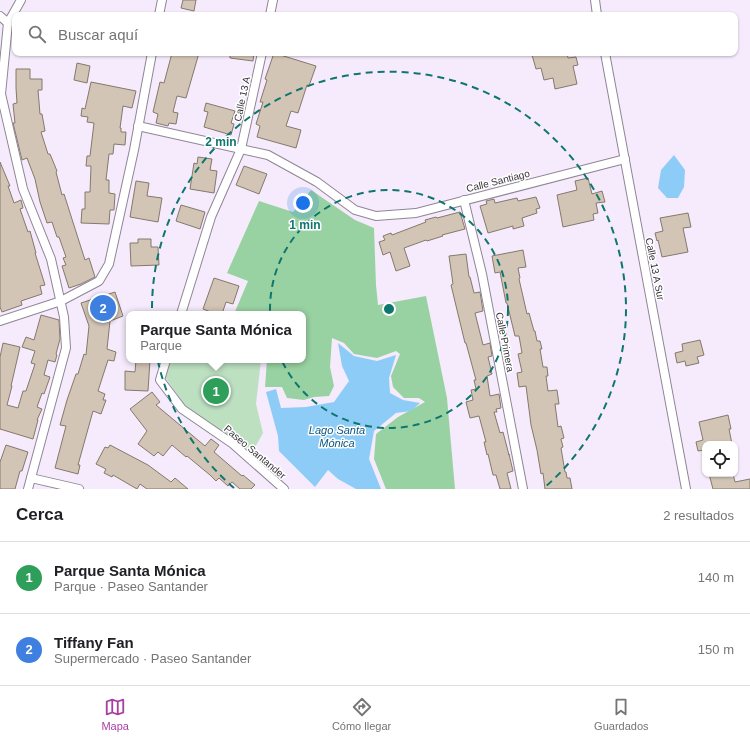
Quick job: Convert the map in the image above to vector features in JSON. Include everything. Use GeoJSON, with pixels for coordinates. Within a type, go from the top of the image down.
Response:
{"type":"FeatureCollection","features":[{"type":"Feature","properties":{"kind":"street"},"geometry":{"type":"LineString","coordinates":[[14,12],[21,0]]}},
{"type":"Feature","properties":{"kind":"street"},"geometry":{"type":"LineString","coordinates":[[160,12],[162,0]]}},
{"type":"Feature","properties":{"kind":"street"},"geometry":{"type":"LineString","coordinates":[[271,12],[273,0]]}},
{"type":"Feature","properties":{"kind":"street"},"geometry":{"type":"LineString","coordinates":[[595,0],[597,12]]}},
{"type":"Feature","properties":{"kind":"street"},"geometry":{"type":"LineString","coordinates":[[0,16],[8,23]]}},
{"type":"Feature","properties":{"kind":"street"},"geometry":{"type":"LineString","coordinates":[[12,16],[8,23],[1,94],[23,189],[51,259],[64,317],[66,348],[28,489]]}},
{"type":"Feature","properties":{"kind":"street"},"geometry":{"type":"LineString","coordinates":[[0,321],[61,301],[99,281],[109,264],[151,56]]}},
{"type":"Feature","properties":{"kind":"street","name":"Calle 13 A"},"geometry":{"type":"LineString","coordinates":[[241,149],[261,56]]}},
{"type":"Feature","properties":{"kind":"street","name":"Calle 13 A Sur"},"geometry":{"type":"LineString","coordinates":[[606,56],[686,489]]}},
{"type":"Feature","properties":{"kind":"street"},"geometry":{"type":"LineString","coordinates":[[138,126],[241,149],[211,217],[182,311]]}},
{"type":"Feature","properties":{"kind":"street","name":"Calle Santiago"},"geometry":{"type":"LineString","coordinates":[[241,149],[268,155],[317,182],[355,210],[376,216],[416,213],[624,159]]}},
{"type":"Feature","properties":{"kind":"street","name":"Calle Primera"},"geometry":{"type":"LineString","coordinates":[[464,200],[482,274],[523,489]]}},
{"type":"Feature","properties":{"kind":"street","name":"Paseo Santander"},"geometry":{"type":"LineString","coordinates":[[165,363],[160,380],[182,409],[233,444],[284,489]]}},
{"type":"Feature","properties":{"kind":"street"},"geometry":{"type":"LineString","coordinates":[[31,478],[79,489]]}},
{"type":"Feature","properties":{"kind":"green space"},"geometry":{"type":"Polygon","coordinates":[[[311,190],[355,220],[374,228],[378,305],[426,296],[447,398],[455,489],[386,489],[374,459],[376,434],[398,417],[425,402],[419,398],[404,398],[393,387],[391,376],[400,354],[396,351],[377,358],[354,354],[344,343],[332,338],[330,367],[334,386],[329,396],[314,397],[304,400],[287,398],[282,387],[265,387],[267,363],[306,363],[306,311],[235,311],[248,281],[227,273],[259,201],[293,212],[311,190]]]}},
{"type":"Feature","properties":{"kind":"green space"},"geometry":{"type":"Polygon","coordinates":[[[169,363],[261,363],[256,404],[263,433],[252,453],[186,407],[165,377],[169,363]]]}},
{"type":"Feature","properties":{"kind":"water"},"geometry":{"type":"Polygon","coordinates":[[[674,155],[685,170],[684,187],[678,198],[667,198],[658,188],[661,170],[674,155]]]}},
{"type":"Feature","properties":{"kind":"water","name":"Lago Santa Mónica"},"geometry":{"type":"Polygon","coordinates":[[[338,343],[354,356],[377,361],[396,355],[389,378],[390,393],[403,400],[420,403],[411,411],[396,413],[374,431],[369,459],[381,489],[356,489],[338,479],[328,470],[315,487],[279,451],[278,436],[266,392],[276,389],[281,408],[306,407],[334,402],[349,381],[342,366],[338,343]]]}},
{"type":"Feature","properties":{"kind":"building"},"geometry":{"type":"Polygon","coordinates":[[[183,0],[196,0],[194,11],[181,8],[183,0]]]}},
{"type":"Feature","properties":{"kind":"building"},"geometry":{"type":"Polygon","coordinates":[[[171,56],[198,56],[186,98],[177,96],[173,112],[178,113],[176,124],[169,123],[168,126],[156,123],[158,114],[153,112],[160,82],[164,83],[171,56]]]}},
{"type":"Feature","properties":{"kind":"building"},"geometry":{"type":"Polygon","coordinates":[[[230,56],[254,56],[253,61],[230,58],[230,56]]]}},
{"type":"Feature","properties":{"kind":"building"},"geometry":{"type":"Polygon","coordinates":[[[273,56],[284,56],[316,66],[309,86],[307,85],[298,113],[291,111],[286,126],[301,130],[296,148],[257,137],[260,126],[256,124],[263,102],[260,102],[267,80],[265,79],[273,56]]]}},
{"type":"Feature","properties":{"kind":"building"},"geometry":{"type":"Polygon","coordinates":[[[532,56],[576,57],[578,65],[573,66],[577,84],[555,89],[553,78],[544,80],[541,68],[536,69],[532,56]]]}},
{"type":"Feature","properties":{"kind":"building"},"geometry":{"type":"Polygon","coordinates":[[[77,63],[90,66],[87,83],[74,80],[77,63]]]}},
{"type":"Feature","properties":{"kind":"building"},"geometry":{"type":"Polygon","coordinates":[[[16,69],[30,69],[30,79],[42,79],[42,90],[38,90],[40,114],[42,114],[45,131],[41,132],[48,154],[50,154],[57,171],[62,195],[64,194],[85,260],[89,258],[95,277],[69,288],[62,266],[66,265],[63,258],[66,257],[52,222],[47,223],[40,202],[35,179],[27,158],[22,160],[13,123],[15,123],[13,104],[17,103],[16,69]]]}},
{"type":"Feature","properties":{"kind":"building"},"geometry":{"type":"Polygon","coordinates":[[[91,82],[136,91],[132,108],[123,106],[120,128],[121,132],[126,132],[125,145],[114,144],[113,154],[109,154],[106,180],[109,180],[109,193],[115,194],[114,210],[110,210],[109,224],[81,223],[82,209],[85,209],[85,192],[90,192],[91,166],[86,166],[87,156],[90,156],[94,123],[87,122],[88,117],[81,116],[82,108],[85,109],[91,82]]]}},
{"type":"Feature","properties":{"kind":"building"},"geometry":{"type":"Polygon","coordinates":[[[206,103],[235,111],[231,123],[234,124],[231,135],[204,127],[208,112],[204,111],[206,103]]]}},
{"type":"Feature","properties":{"kind":"building"},"geometry":{"type":"Polygon","coordinates":[[[198,157],[212,159],[210,170],[217,171],[214,193],[190,189],[194,163],[197,164],[198,157]]]}},
{"type":"Feature","properties":{"kind":"building"},"geometry":{"type":"Polygon","coordinates":[[[0,162],[10,186],[8,186],[14,203],[21,200],[23,208],[20,209],[28,232],[30,231],[45,285],[40,286],[42,294],[21,301],[22,305],[2,312],[0,307],[0,162]]]}},
{"type":"Feature","properties":{"kind":"building"},"geometry":{"type":"Polygon","coordinates":[[[244,166],[267,174],[259,194],[236,185],[244,166]]]}},
{"type":"Feature","properties":{"kind":"building"},"geometry":{"type":"Polygon","coordinates":[[[588,178],[592,194],[602,191],[605,202],[596,203],[598,213],[593,214],[594,220],[563,227],[557,195],[577,190],[575,181],[588,178]]]}},
{"type":"Feature","properties":{"kind":"building"},"geometry":{"type":"Polygon","coordinates":[[[136,181],[149,183],[147,196],[162,198],[158,222],[130,217],[136,181]]]}},
{"type":"Feature","properties":{"kind":"building"},"geometry":{"type":"Polygon","coordinates":[[[536,197],[540,208],[536,209],[537,213],[522,218],[524,226],[513,229],[513,226],[488,233],[480,206],[487,204],[486,201],[494,199],[495,203],[517,198],[518,201],[536,197]]]}},
{"type":"Feature","properties":{"kind":"building"},"geometry":{"type":"Polygon","coordinates":[[[181,205],[205,212],[200,229],[176,221],[181,205]]]}},
{"type":"Feature","properties":{"kind":"building"},"geometry":{"type":"Polygon","coordinates":[[[460,212],[465,229],[404,248],[410,266],[396,271],[390,252],[383,255],[379,242],[385,240],[383,236],[391,233],[392,235],[426,222],[425,220],[460,212]]]}},
{"type":"Feature","properties":{"kind":"building"},"geometry":{"type":"Polygon","coordinates":[[[688,213],[691,227],[683,228],[688,252],[662,257],[655,233],[663,231],[660,218],[688,213]]]}},
{"type":"Feature","properties":{"kind":"building"},"geometry":{"type":"Polygon","coordinates":[[[138,239],[151,239],[151,247],[158,247],[159,265],[131,266],[130,243],[138,243],[138,239]]]}},
{"type":"Feature","properties":{"kind":"building"},"geometry":{"type":"Polygon","coordinates":[[[523,250],[526,267],[518,268],[519,279],[527,314],[529,313],[537,341],[540,341],[543,367],[547,367],[548,376],[546,376],[548,391],[557,390],[559,404],[555,404],[558,427],[561,426],[564,438],[561,439],[563,447],[561,448],[565,472],[567,478],[570,478],[572,489],[545,489],[543,473],[541,474],[531,425],[526,386],[519,387],[517,373],[522,372],[518,354],[522,353],[519,336],[515,336],[506,303],[500,272],[495,273],[492,256],[523,250]]]}},
{"type":"Feature","properties":{"kind":"building"},"geometry":{"type":"Polygon","coordinates":[[[466,254],[469,277],[474,293],[480,292],[483,311],[475,313],[483,345],[490,343],[492,356],[488,357],[492,374],[487,376],[490,396],[499,394],[501,408],[496,409],[497,412],[494,412],[500,433],[503,432],[513,471],[507,473],[511,489],[500,489],[496,475],[493,475],[488,454],[487,455],[484,442],[486,442],[479,416],[470,418],[466,402],[473,400],[471,390],[476,389],[474,380],[476,380],[465,343],[451,285],[453,284],[449,256],[466,254]]]}},
{"type":"Feature","properties":{"kind":"building"},"geometry":{"type":"Polygon","coordinates":[[[214,278],[239,286],[233,304],[226,302],[223,311],[208,311],[203,309],[214,278]]]}},
{"type":"Feature","properties":{"kind":"building"},"geometry":{"type":"Polygon","coordinates":[[[115,292],[123,316],[110,321],[107,349],[116,352],[114,361],[108,360],[98,391],[105,394],[103,400],[106,400],[101,414],[93,411],[78,465],[80,465],[78,474],[55,468],[66,426],[60,425],[76,374],[78,374],[84,354],[86,355],[89,326],[81,303],[115,292]]]}},
{"type":"Feature","properties":{"kind":"building"},"geometry":{"type":"Polygon","coordinates":[[[41,315],[59,320],[60,339],[55,362],[48,360],[44,375],[50,377],[44,394],[42,393],[37,407],[42,409],[37,420],[33,439],[0,429],[0,357],[3,343],[20,347],[7,405],[18,408],[23,391],[26,391],[35,364],[31,363],[35,351],[22,347],[26,337],[34,340],[41,315]]]}},
{"type":"Feature","properties":{"kind":"building"},"geometry":{"type":"Polygon","coordinates":[[[700,340],[704,355],[697,357],[699,363],[686,366],[685,361],[677,363],[675,353],[683,351],[682,344],[700,340]]]}},
{"type":"Feature","properties":{"kind":"building"},"geometry":{"type":"Polygon","coordinates":[[[136,363],[150,363],[148,391],[125,390],[125,371],[135,372],[136,363]]]}},
{"type":"Feature","properties":{"kind":"building"},"geometry":{"type":"Polygon","coordinates":[[[152,392],[160,402],[156,405],[205,446],[211,439],[219,445],[214,452],[255,485],[251,489],[240,489],[232,482],[228,486],[219,478],[216,481],[172,445],[163,456],[158,452],[154,456],[138,444],[147,431],[130,409],[152,392]]]}},
{"type":"Feature","properties":{"kind":"building"},"geometry":{"type":"Polygon","coordinates":[[[728,415],[731,441],[702,441],[702,450],[698,451],[696,442],[703,440],[699,422],[728,415]]]}},
{"type":"Feature","properties":{"kind":"building"},"geometry":{"type":"Polygon","coordinates":[[[6,445],[28,452],[22,471],[20,471],[15,489],[0,489],[0,462],[6,445]]]}},
{"type":"Feature","properties":{"kind":"building"},"geometry":{"type":"Polygon","coordinates":[[[110,445],[148,465],[171,482],[175,478],[188,489],[147,489],[140,484],[137,489],[113,475],[112,477],[104,473],[106,469],[96,464],[105,447],[108,448],[110,445]]]}},
{"type":"Feature","properties":{"kind":"building"},"geometry":{"type":"Polygon","coordinates":[[[710,477],[734,477],[735,482],[750,479],[750,489],[713,489],[710,477]]]}},
{"type":"Feature","properties":{"kind":"place","name":"Tiffany Fan"},"geometry":{"type":"Point","coordinates":[103,308]}},
{"type":"Feature","properties":{"kind":"place","name":"Parque Santa Mónica"},"geometry":{"type":"Point","coordinates":[216,391]}}]}
